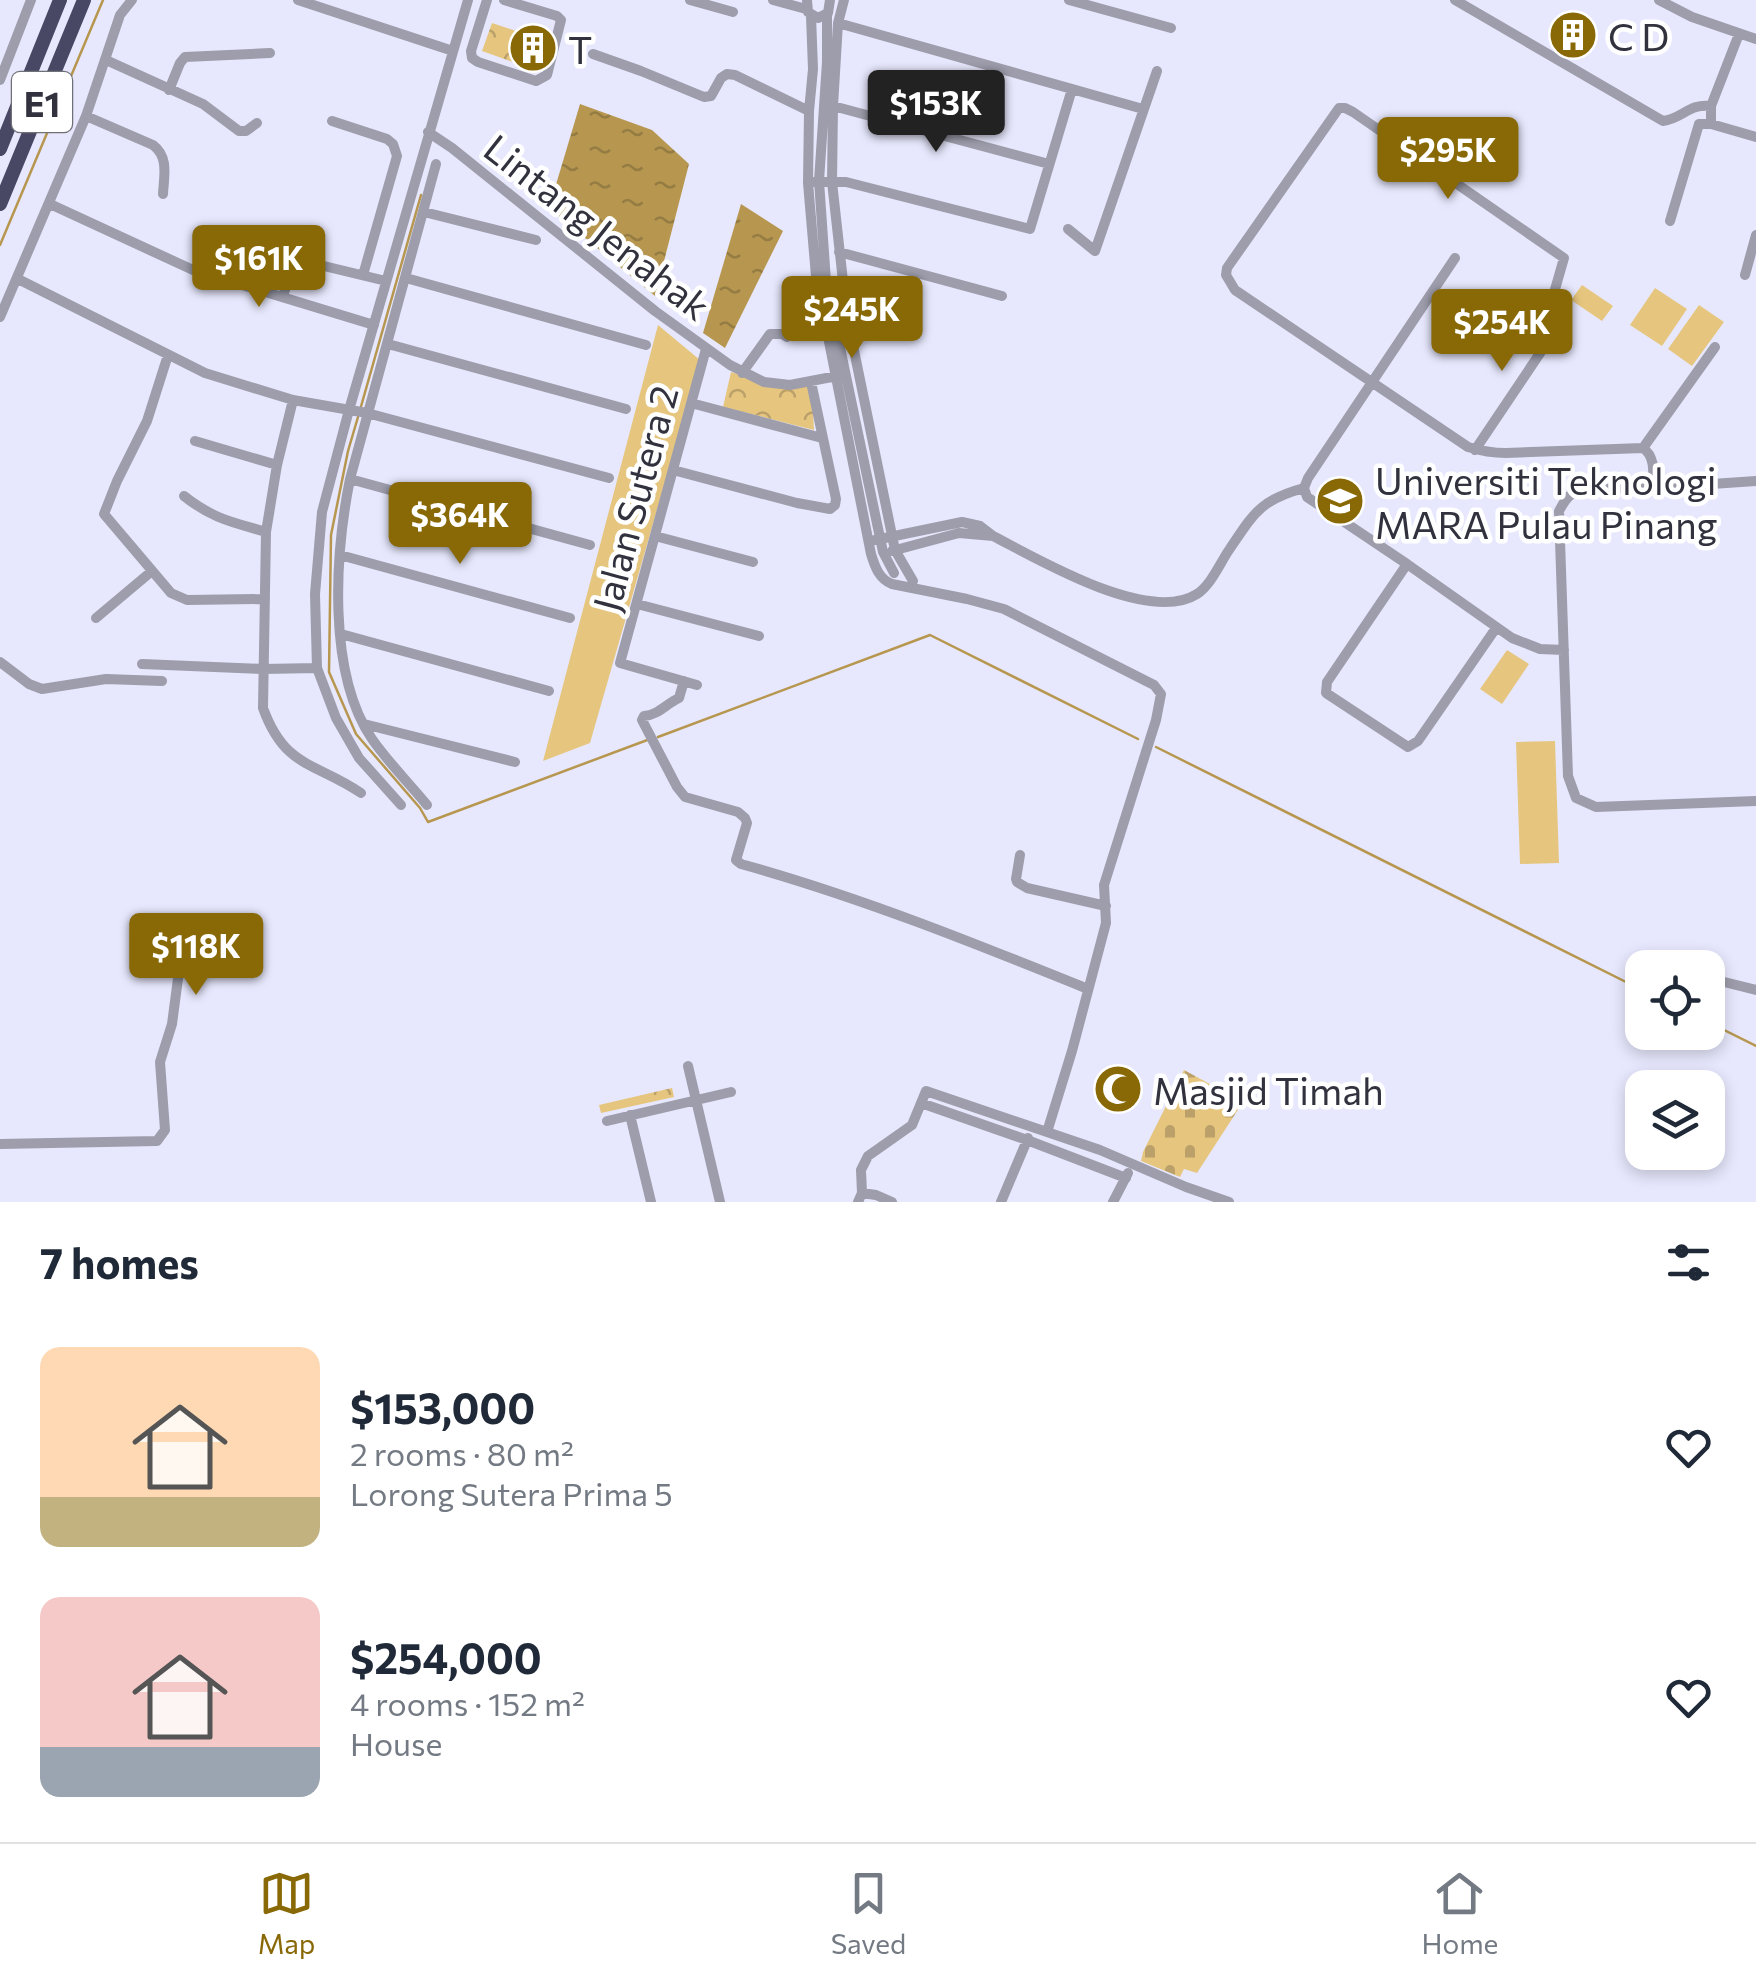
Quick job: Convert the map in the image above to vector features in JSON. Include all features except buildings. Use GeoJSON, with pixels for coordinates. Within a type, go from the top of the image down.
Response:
{"type":"FeatureCollection","features":[{"type":"Feature","properties":{"kind":"highway","name":"E1"},"geometry":{"type":"LineString","coordinates":[[0,149],[60,0]]}},
{"type":"Feature","properties":{"kind":"highway","name":"E1"},"geometry":{"type":"LineString","coordinates":[[0,204],[84,0]]}},
{"type":"Feature","properties":{"kind":"street"},"geometry":{"type":"LineString","coordinates":[[0,80],[31,0]]}},
{"type":"Feature","properties":{"kind":"street"},"geometry":{"type":"LineString","coordinates":[[0,317],[86,116],[120,16],[132,0]]}},
{"type":"Feature","properties":{"kind":"street"},"geometry":{"type":"LineString","coordinates":[[298,0],[452,50]]}},
{"type":"Feature","properties":{"kind":"street"},"geometry":{"type":"LineString","coordinates":[[401,806],[360,758],[336,718],[317,668],[315,594],[322,512],[468,0]]}},
{"type":"Feature","properties":{"kind":"street"},"geometry":{"type":"LineString","coordinates":[[486,0],[472,58],[536,81],[542,79],[547,75],[561,20],[504,0]]}},
{"type":"Feature","properties":{"kind":"street"},"geometry":{"type":"LineString","coordinates":[[690,0],[733,12]]}},
{"type":"Feature","properties":{"kind":"street"},"geometry":{"type":"LineString","coordinates":[[773,0],[808,8],[818,18],[827,15]]}},
{"type":"Feature","properties":{"kind":"street"},"geometry":{"type":"LineString","coordinates":[[829,0],[814,182],[840,375]]}},
{"type":"Feature","properties":{"kind":"street"},"geometry":{"type":"LineString","coordinates":[[844,0],[838,23],[832,182],[844,290]]}},
{"type":"Feature","properties":{"kind":"street"},"geometry":{"type":"LineString","coordinates":[[1069,0],[1171,28]]}},
{"type":"Feature","properties":{"kind":"street"},"geometry":{"type":"LineString","coordinates":[[1455,0],[1663,121],[1701,104],[1711,106]]}},
{"type":"Feature","properties":{"kind":"street"},"geometry":{"type":"LineString","coordinates":[[1659,0],[1692,17],[1756,39]]}},
{"type":"Feature","properties":{"kind":"street"},"geometry":{"type":"LineString","coordinates":[[808,8],[813,68],[809,111],[816,276],[883,552],[894,573]]}},
{"type":"Feature","properties":{"kind":"street"},"geometry":{"type":"LineString","coordinates":[[838,23],[1144,109]]}},
{"type":"Feature","properties":{"kind":"street"},"geometry":{"type":"LineString","coordinates":[[1711,124],[1711,106],[1739,34]]}},
{"type":"Feature","properties":{"kind":"street"},"geometry":{"type":"LineString","coordinates":[[169,90],[185,56],[270,53]]}},
{"type":"Feature","properties":{"kind":"street"},"geometry":{"type":"LineString","coordinates":[[593,54],[704,97],[711,96],[721,78],[735,75],[809,111]]}},
{"type":"Feature","properties":{"kind":"street"},"geometry":{"type":"LineString","coordinates":[[106,60],[203,104],[242,132],[256,123]]}},
{"type":"Feature","properties":{"kind":"street"},"geometry":{"type":"LineString","coordinates":[[1068,230],[1095,251],[1157,71]]}},
{"type":"Feature","properties":{"kind":"street"},"geometry":{"type":"LineString","coordinates":[[814,182],[846,182],[1030,230],[1072,89]]}},
{"type":"Feature","properties":{"kind":"street"},"geometry":{"type":"LineString","coordinates":[[833,106],[1050,164]]}},
{"type":"Feature","properties":{"kind":"street"},"geometry":{"type":"LineString","coordinates":[[1476,450],[1562,322],[1546,308],[1564,258],[1353,112],[1339,108],[1227,268],[1226,275],[1235,290],[1468,447],[1476,450],[1506,454],[1644,448],[1652,458],[1653,488]]}},
{"type":"Feature","properties":{"kind":"street"},"geometry":{"type":"LineString","coordinates":[[86,116],[162,152],[162,194]]}},
{"type":"Feature","properties":{"kind":"street"},"geometry":{"type":"LineString","coordinates":[[332,121],[387,139],[397,156],[364,275]]}},
{"type":"Feature","properties":{"kind":"street"},"geometry":{"type":"LineString","coordinates":[[1670,221],[1699,124],[1756,137]]}},
{"type":"Feature","properties":{"kind":"street","name":"Lintang Jenahak"},"geometry":{"type":"LineString","coordinates":[[428,132],[706,350],[742,373],[764,382],[790,385],[840,375]]}},
{"type":"Feature","properties":{"kind":"street"},"geometry":{"type":"LineString","coordinates":[[427,805],[372,738],[349,691],[338,594],[342,517],[350,479],[436,164]]}},
{"type":"Feature","properties":{"kind":"street"},"geometry":{"type":"LineString","coordinates":[[50,204],[193,270],[374,325]]}},
{"type":"Feature","properties":{"kind":"street"},"geometry":{"type":"LineString","coordinates":[[424,212],[536,240]]}},
{"type":"Feature","properties":{"kind":"street"},"geometry":{"type":"LineString","coordinates":[[1745,275],[1756,234]]}},
{"type":"Feature","properties":{"kind":"street"},"geometry":{"type":"LineString","coordinates":[[839,252],[1002,296]]}},
{"type":"Feature","properties":{"kind":"street"},"geometry":{"type":"LineString","coordinates":[[1455,258],[1304,488],[1307,498],[1512,638],[1540,649],[1564,650]]}},
{"type":"Feature","properties":{"kind":"street"},"geometry":{"type":"LineString","coordinates":[[283,296],[295,259],[386,282]]}},
{"type":"Feature","properties":{"kind":"street"},"geometry":{"type":"LineString","coordinates":[[406,278],[646,345]]}},
{"type":"Feature","properties":{"kind":"street"},"geometry":{"type":"LineString","coordinates":[[18,279],[206,373],[293,400],[367,414],[610,478]]}},
{"type":"Feature","properties":{"kind":"street"},"geometry":{"type":"LineString","coordinates":[[834,322],[849,326],[883,552],[879,574],[887,582],[1004,609],[1159,690],[1161,702],[1156,720],[1104,885],[1106,923],[1047,1132]]}},
{"type":"Feature","properties":{"kind":"street"},"geometry":{"type":"LineString","coordinates":[[742,373],[770,334],[787,337]]}},
{"type":"Feature","properties":{"kind":"street"},"geometry":{"type":"LineString","coordinates":[[388,344],[626,409]]}},
{"type":"Feature","properties":{"kind":"street"},"geometry":{"type":"LineString","coordinates":[[1644,448],[1715,347]]}},
{"type":"Feature","properties":{"kind":"street","name":"Jalan Sutera 2"},"geometry":{"type":"LineString","coordinates":[[684,681],[620,663],[706,350]]}},
{"type":"Feature","properties":{"kind":"street"},"geometry":{"type":"LineString","coordinates":[[168,355],[147,421],[104,514],[171,593],[187,600],[265,599]]}},
{"type":"Feature","properties":{"kind":"street"},"geometry":{"type":"LineString","coordinates":[[673,470],[830,509],[835,505],[834,488],[811,382]]}},
{"type":"Feature","properties":{"kind":"street"},"geometry":{"type":"LineString","coordinates":[[293,400],[266,532],[263,708],[286,750],[361,793]]}},
{"type":"Feature","properties":{"kind":"street"},"geometry":{"type":"LineString","coordinates":[[691,403],[822,438]]}},
{"type":"Feature","properties":{"kind":"street"},"geometry":{"type":"LineString","coordinates":[[195,441],[277,465]]}},
{"type":"Feature","properties":{"kind":"street"},"geometry":{"type":"LineString","coordinates":[[350,479],[590,545]]}},
{"type":"Feature","properties":{"kind":"street"},"geometry":{"type":"LineString","coordinates":[[1756,480],[1653,488],[1585,488],[1566,498],[1560,511],[1568,776],[1576,798],[1596,807],[1756,801]]}},
{"type":"Feature","properties":{"kind":"street"},"geometry":{"type":"LineString","coordinates":[[880,539],[962,522],[980,526],[993,536],[1106,590],[1152,601],[1182,599],[1194,596],[1204,587],[1264,503],[1304,488]]}},
{"type":"Feature","properties":{"kind":"street"},"geometry":{"type":"LineString","coordinates":[[184,496],[204,512],[266,532]]}},
{"type":"Feature","properties":{"kind":"street"},"geometry":{"type":"LineString","coordinates":[[883,552],[959,533],[993,536]]}},
{"type":"Feature","properties":{"kind":"street"},"geometry":{"type":"LineString","coordinates":[[655,536],[753,562]]}},
{"type":"Feature","properties":{"kind":"street"},"geometry":{"type":"LineString","coordinates":[[883,552],[913,581]]}},
{"type":"Feature","properties":{"kind":"street"},"geometry":{"type":"LineString","coordinates":[[340,555],[570,618]]}},
{"type":"Feature","properties":{"kind":"street"},"geometry":{"type":"LineString","coordinates":[[1407,564],[1327,682],[1326,693],[1408,747],[1413,746],[1496,628]]}},
{"type":"Feature","properties":{"kind":"street"},"geometry":{"type":"LineString","coordinates":[[96,618],[152,571]]}},
{"type":"Feature","properties":{"kind":"street"},"geometry":{"type":"LineString","coordinates":[[636,604],[759,636]]}},
{"type":"Feature","properties":{"kind":"street"},"geometry":{"type":"LineString","coordinates":[[341,634],[549,691]]}},
{"type":"Feature","properties":{"kind":"street"},"geometry":{"type":"LineString","coordinates":[[0,662],[42,689],[106,680],[162,681]]}},
{"type":"Feature","properties":{"kind":"street"},"geometry":{"type":"LineString","coordinates":[[142,664],[317,668]]}},
{"type":"Feature","properties":{"kind":"street"},"geometry":{"type":"LineString","coordinates":[[696,685],[684,681],[679,698],[642,720],[686,797],[738,812],[745,818],[747,824],[736,860],[741,864],[934,927],[1088,990]]}},
{"type":"Feature","properties":{"kind":"street"},"geometry":{"type":"LineString","coordinates":[[364,724],[515,762]]}},
{"type":"Feature","properties":{"kind":"street"},"geometry":{"type":"LineString","coordinates":[[1020,855],[1016,879],[1019,884],[1106,906]]}},
{"type":"Feature","properties":{"kind":"street"},"geometry":{"type":"LineString","coordinates":[[0,1144],[157,1141],[166,1130],[160,1062],[179,971],[191,945]]}},
{"type":"Feature","properties":{"kind":"street"},"geometry":{"type":"LineString","coordinates":[[1725,982],[1756,990]]}},
{"type":"Feature","properties":{"kind":"street"},"geometry":{"type":"LineString","coordinates":[[688,1066],[720,1202]]}},
{"type":"Feature","properties":{"kind":"street"},"geometry":{"type":"LineString","coordinates":[[892,1202],[876,1195],[860,1198],[861,1170],[868,1156],[912,1125],[926,1091],[1047,1132],[1229,1202]]}},
{"type":"Feature","properties":{"kind":"street"},"geometry":{"type":"LineString","coordinates":[[607,1121],[731,1092]]}},
{"type":"Feature","properties":{"kind":"street"},"geometry":{"type":"LineString","coordinates":[[921,1103],[1126,1178]]}},
{"type":"Feature","properties":{"kind":"street"},"geometry":{"type":"LineString","coordinates":[[630,1115],[651,1202]]}},
{"type":"Feature","properties":{"kind":"street"},"geometry":{"type":"LineString","coordinates":[[1001,1202],[1032,1127]]}},
{"type":"Feature","properties":{"kind":"street"},"geometry":{"type":"LineString","coordinates":[[1113,1202],[1133,1164]]}},
{"type":"Feature","properties":{"kind":"green space"},"geometry":{"type":"Polygon","coordinates":[[[492,23],[534,37],[524,66],[482,51],[492,23]]]}},
{"type":"Feature","properties":{"kind":"green space"},"geometry":{"type":"Polygon","coordinates":[[[1582,285],[1613,306],[1602,321],[1571,300],[1582,285]]]}},
{"type":"Feature","properties":{"kind":"green space"},"geometry":{"type":"Polygon","coordinates":[[[1655,288],[1687,309],[1662,346],[1630,325],[1655,288]]]}},
{"type":"Feature","properties":{"kind":"green space"},"geometry":{"type":"Polygon","coordinates":[[[1699,305],[1724,322],[1692,366],[1668,349],[1699,305]]]}},
{"type":"Feature","properties":{"kind":"green space"},"geometry":{"type":"Polygon","coordinates":[[[658,325],[700,360],[590,743],[543,761],[658,325]]]}},
{"type":"Feature","properties":{"kind":"green space"},"geometry":{"type":"Polygon","coordinates":[[[731,372],[764,382],[811,382],[814,430],[723,407],[731,372]]]}},
{"type":"Feature","properties":{"kind":"green space"},"geometry":{"type":"Polygon","coordinates":[[[1507,650],[1529,664],[1502,704],[1480,689],[1507,650]]]}},
{"type":"Feature","properties":{"kind":"green space"},"geometry":{"type":"Polygon","coordinates":[[[1555,741],[1559,863],[1520,864],[1516,742],[1555,741]]]}},
{"type":"Feature","properties":{"kind":"green space"},"geometry":{"type":"Polygon","coordinates":[[[1184,1070],[1243,1102],[1197,1173],[1184,1169],[1180,1177],[1141,1161],[1184,1070]]]}},
{"type":"Feature","properties":{"kind":"green space"},"geometry":{"type":"Polygon","coordinates":[[[672,1088],[674,1097],[601,1113],[599,1105],[672,1088]]]}},
{"type":"Feature","properties":{"kind":"water"},"geometry":{"type":"Polygon","coordinates":[[[580,104],[652,130],[689,164],[655,296],[549,208],[580,104]]]}},
{"type":"Feature","properties":{"kind":"water"},"geometry":{"type":"Polygon","coordinates":[[[741,204],[783,231],[725,348],[703,333],[741,204]]]}},
{"type":"Feature","properties":{"kind":"waterway"},"geometry":{"type":"LineString","coordinates":[[0,245],[103,0]]}},
{"type":"Feature","properties":{"kind":"waterway"},"geometry":{"type":"LineString","coordinates":[[360,410],[421,195]]}},
{"type":"Feature","properties":{"kind":"waterway"},"geometry":{"type":"LineString","coordinates":[[358,417],[331,535],[329,672],[356,734],[428,822],[650,739]]}},
{"type":"Feature","properties":{"kind":"waterway"},"geometry":{"type":"LineString","coordinates":[[658,737],[930,635],[1138,739]]}},
{"type":"Feature","properties":{"kind":"waterway"},"geometry":{"type":"LineString","coordinates":[[1156,747],[1625,982]]}},
{"type":"Feature","properties":{"kind":"waterway"},"geometry":{"type":"LineString","coordinates":[[1725,1030],[1756,1046]]}},
{"type":"Feature","properties":{"kind":"place","name":"C D"},"geometry":{"type":"Point","coordinates":[1573,35]}},
{"type":"Feature","properties":{"kind":"place","name":"T"},"geometry":{"type":"Point","coordinates":[533,48]}},
{"type":"Feature","properties":{"kind":"place","name":"Universiti Teknologi MARA Pulau Pinang"},"geometry":{"type":"Point","coordinates":[1340,501]}},
{"type":"Feature","properties":{"kind":"place","name":"Masjid Timah"},"geometry":{"type":"Point","coordinates":[1118,1089]}}]}
